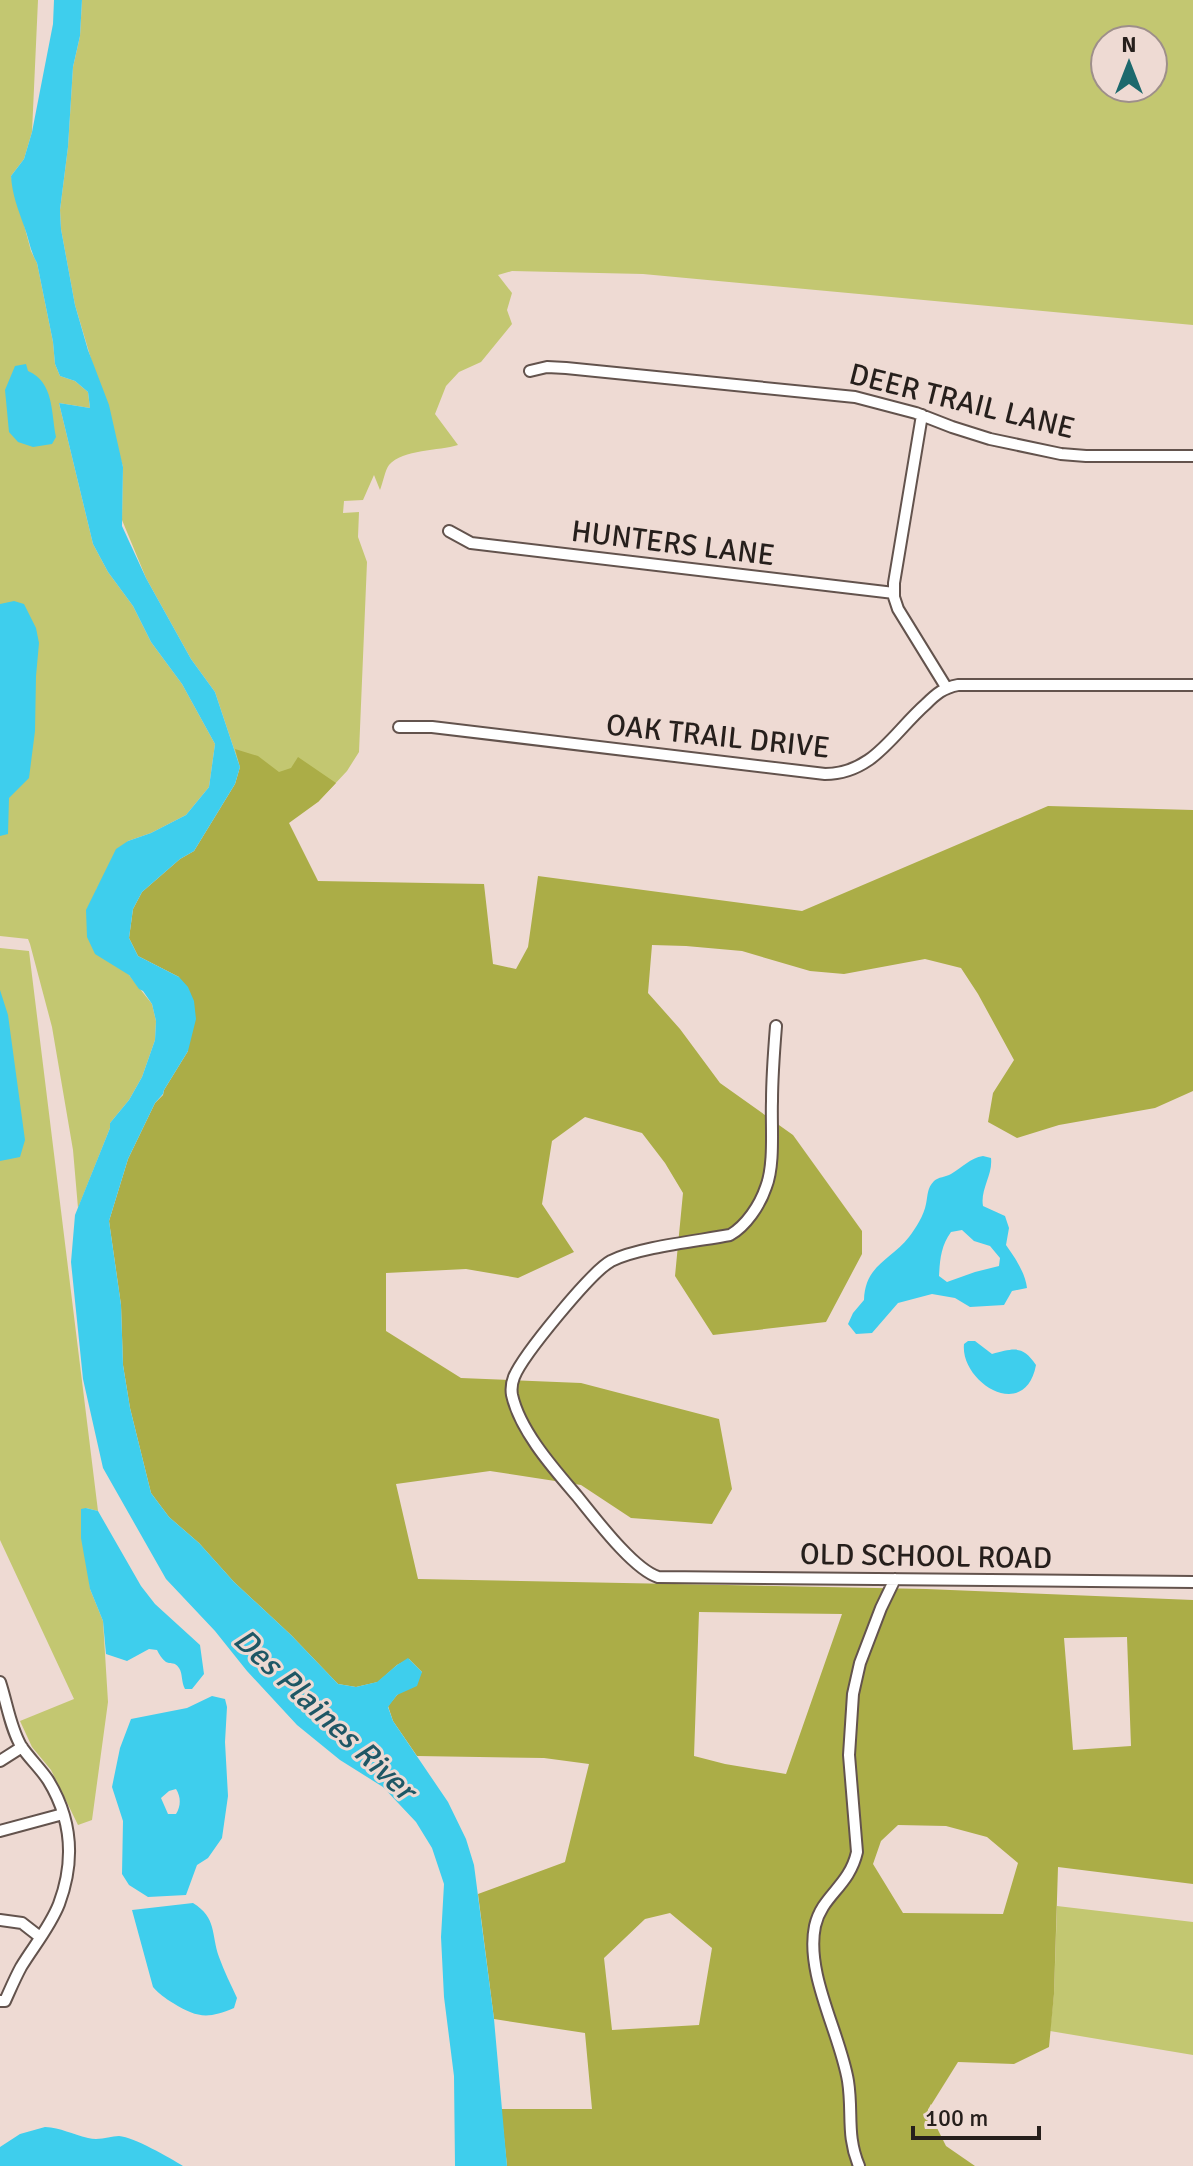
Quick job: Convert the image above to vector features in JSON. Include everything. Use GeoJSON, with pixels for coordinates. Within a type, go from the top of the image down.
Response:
{"type":"FeatureCollection","features":[{"type":"Feature","properties":{"kind":"street","name":"DEER TRAIL LANE"},"geometry":{"type":"LineString","coordinates":[[530,371],[547,367],[566,368],[855,397],[922,415],[990,439],[1061,454],[1193,456]]}},
{"type":"Feature","properties":{"kind":"street"},"geometry":{"type":"LineString","coordinates":[[922,415],[894,593],[898,609],[946,687],[1193,685]]}},
{"type":"Feature","properties":{"kind":"street","name":"HUNTERS LANE"},"geometry":{"type":"LineString","coordinates":[[449,531],[471,543],[894,593]]}},
{"type":"Feature","properties":{"kind":"street","name":"OAK TRAIL DRIVE"},"geometry":{"type":"LineString","coordinates":[[399,727],[432,727],[841,774],[871,760],[922,707],[946,687]]}},
{"type":"Feature","properties":{"kind":"street","name":"OLD SCHOOL ROAD"},"geometry":{"type":"LineString","coordinates":[[776,1026],[767,1185],[758,1205],[744,1224],[730,1235],[641,1252],[610,1262],[582,1287],[514,1376],[512,1394],[525,1426],[553,1468],[621,1548],[649,1575],[658,1577],[1193,1582]]}},
{"type":"Feature","properties":{"kind":"street"},"geometry":{"type":"LineString","coordinates":[[859,2166],[850,2135],[848,2081],[815,1962],[814,1934],[818,1914],[848,1876],[857,1852],[849,1755],[853,1694],[860,1663],[895,1579]]}},
{"type":"Feature","properties":{"kind":"street"},"geometry":{"type":"LineString","coordinates":[[0,1682],[22,1747],[49,1782],[63,1814],[69,1850],[67,1879],[58,1908],[2,2001]]}},
{"type":"Feature","properties":{"kind":"street"},"geometry":{"type":"LineString","coordinates":[[0,1761],[22,1747]]}},
{"type":"Feature","properties":{"kind":"street"},"geometry":{"type":"LineString","coordinates":[[0,1831],[63,1814]]}},
{"type":"Feature","properties":{"kind":"street"},"geometry":{"type":"LineString","coordinates":[[0,1920],[22,1923],[40,1937]]}},
{"type":"Feature","properties":{"kind":"green space"},"geometry":{"type":"Polygon","coordinates":[[[0,0],[38,0],[32,132],[24,159],[11,176],[37,263],[55,364],[60,376],[75,381],[88,392],[90,408],[59,403],[93,544],[108,572],[133,606],[151,642],[182,684],[215,744],[209,787],[186,815],[128,841],[96,890],[129,975],[152,1004],[156,1021],[155,1040],[142,1077],[129,1100],[110,1123],[78,1208],[73,1150],[52,1027],[30,944],[28,939],[0,936],[0,0]]]}},
{"type":"Feature","properties":{"kind":"green space"},"geometry":{"type":"Polygon","coordinates":[[[82,0],[1193,0],[1193,325],[643,274],[512,271],[498,275],[512,293],[507,310],[512,324],[481,362],[459,372],[446,386],[435,414],[458,445],[403,456],[389,465],[380,490],[374,475],[363,500],[344,501],[343,513],[359,512],[358,537],[367,562],[359,752],[347,771],[318,802],[240,767],[215,692],[191,659],[146,578],[122,520],[123,467],[75,305],[61,229],[60,210],[73,67],[80,36],[82,0]]]}},
{"type":"Feature","properties":{"kind":"green space"},"geometry":{"type":"Polygon","coordinates":[[[0,948],[29,951],[98,1511],[86,1508],[90,1589],[103,1621],[108,1702],[92,1820],[78,1825],[51,1770],[32,1747],[20,1721],[74,1699],[0,1540],[0,948]]]}},
{"type":"Feature","properties":{"kind":"green space"},"geometry":{"type":"Polygon","coordinates":[[[1057,1906],[1193,1922],[1193,2055],[1050,2031],[1057,1906]]]}},
{"type":"Feature","properties":{"kind":"shaded area"},"geometry":{"type":"Polygon","coordinates":[[[235,749],[258,756],[279,772],[291,768],[298,757],[336,783],[318,802],[289,823],[318,881],[484,884],[493,964],[516,969],[528,947],[538,876],[802,911],[1048,806],[1193,810],[1193,1091],[1155,1108],[1059,1125],[1017,1138],[988,1122],[993,1093],[1014,1060],[961,968],[925,959],[844,974],[810,971],[742,951],[652,945],[648,993],[680,1029],[720,1083],[793,1135],[862,1231],[862,1254],[826,1322],[713,1335],[675,1276],[683,1193],[642,1133],[585,1117],[552,1141],[542,1204],[574,1252],[518,1278],[466,1269],[386,1273],[386,1331],[461,1378],[581,1383],[719,1419],[732,1489],[712,1524],[631,1518],[581,1485],[490,1471],[396,1484],[418,1579],[926,1589],[1193,1600],[1193,1884],[1058,1867],[1049,2047],[1014,2064],[958,2062],[928,2110],[946,2146],[975,2166],[507,2166],[501,2109],[592,2109],[585,2033],[494,2019],[478,1894],[565,1862],[589,1764],[544,1758],[417,1756],[393,1721],[388,1706],[422,1672],[409,1659],[378,1682],[356,1687],[338,1684],[234,1582],[199,1543],[169,1517],[151,1493],[123,1365],[121,1305],[109,1221],[128,1159],[155,1103],[163,1095],[188,1051],[179,977],[138,956],[129,938],[133,909],[142,892],[194,851],[235,784],[240,767],[235,749]],[[699,1612],[694,1756],[786,1774],[842,1614],[699,1612]],[[1127,1637],[1064,1638],[1073,1750],[1131,1746],[1127,1637]],[[898,1825],[881,1841],[873,1864],[903,1913],[1003,1914],[1018,1863],[987,1837],[946,1826],[898,1825]],[[670,1913],[645,1919],[604,1958],[612,2030],[699,2025],[712,1948],[670,1913]]]}},
{"type":"Feature","properties":{"kind":"water","name":"Des Plaines River"},"geometry":{"type":"Polygon","coordinates":[[[54,0],[82,0],[80,36],[73,67],[60,210],[61,229],[75,305],[109,405],[123,467],[122,526],[146,578],[191,659],[215,692],[240,767],[235,784],[194,851],[142,892],[133,909],[129,938],[138,956],[179,977],[194,1001],[196,1019],[188,1051],[155,1103],[128,1159],[109,1221],[121,1305],[123,1365],[130,1408],[151,1493],[169,1517],[199,1543],[234,1582],[338,1684],[356,1687],[377,1682],[408,1658],[422,1672],[417,1686],[397,1695],[388,1707],[393,1721],[448,1802],[466,1839],[474,1865],[494,2019],[507,2166],[455,2166],[454,2076],[444,1997],[441,1937],[444,1884],[432,1848],[416,1822],[383,1787],[340,1760],[297,1725],[166,1579],[103,1468],[83,1379],[71,1262],[75,1215],[110,1123],[129,1100],[142,1077],[155,1040],[156,1021],[152,1004],[129,975],[95,954],[87,937],[86,910],[116,849],[186,815],[209,787],[215,744],[182,684],[151,642],[133,606],[108,572],[93,544],[59,403],[90,408],[88,392],[75,381],[60,376],[55,364],[37,263],[11,176],[24,159],[32,132],[53,24],[54,0]]]}},
{"type":"Feature","properties":{"kind":"water"},"geometry":{"type":"Polygon","coordinates":[[[26,364],[28,371],[43,382],[50,399],[56,437],[52,444],[33,447],[18,442],[9,432],[5,390],[15,366],[26,364]]]}},
{"type":"Feature","properties":{"kind":"water"},"geometry":{"type":"Polygon","coordinates":[[[14,601],[24,604],[36,628],[39,643],[35,731],[29,778],[9,798],[8,834],[0,836],[0,604],[14,601]]]}},
{"type":"Feature","properties":{"kind":"water"},"geometry":{"type":"Polygon","coordinates":[[[0,990],[8,1015],[25,1140],[20,1157],[0,1161],[0,990]]]}},
{"type":"Feature","properties":{"kind":"water"},"geometry":{"type":"Polygon","coordinates":[[[978,1157],[991,1158],[983,1206],[1005,1216],[1009,1228],[1006,1245],[1022,1271],[1027,1288],[1012,1291],[1004,1305],[970,1307],[955,1298],[932,1294],[898,1303],[872,1333],[856,1334],[848,1324],[864,1300],[869,1279],[914,1230],[932,1184],[978,1157]],[[962,1230],[951,1232],[942,1253],[939,1276],[947,1282],[999,1266],[1000,1258],[990,1246],[974,1241],[962,1230]]]}},
{"type":"Feature","properties":{"kind":"water"},"geometry":{"type":"Polygon","coordinates":[[[975,1341],[992,1354],[1017,1350],[1026,1354],[1036,1365],[1030,1382],[1020,1392],[1007,1394],[982,1383],[965,1358],[964,1344],[975,1341]]]}},
{"type":"Feature","properties":{"kind":"water"},"geometry":{"type":"Polygon","coordinates":[[[81,1509],[98,1511],[141,1586],[155,1604],[200,1645],[204,1674],[192,1689],[185,1689],[179,1668],[166,1662],[157,1650],[149,1649],[127,1661],[106,1654],[103,1621],[90,1589],[81,1538],[81,1509]]]}},
{"type":"Feature","properties":{"kind":"water"},"geometry":{"type":"Polygon","coordinates":[[[212,1696],[225,1699],[228,1796],[222,1838],[208,1858],[197,1865],[186,1895],[148,1897],[129,1885],[122,1874],[123,1821],[112,1787],[120,1748],[131,1719],[187,1708],[212,1696]],[[176,1789],[169,1791],[161,1798],[168,1814],[178,1811],[176,1789]]]}},
{"type":"Feature","properties":{"kind":"water"},"geometry":{"type":"Polygon","coordinates":[[[193,1903],[210,1921],[219,1957],[237,1998],[234,2008],[217,2014],[189,2012],[153,1987],[132,1910],[193,1903]]]}},
{"type":"Feature","properties":{"kind":"water"},"geometry":{"type":"Polygon","coordinates":[[[45,2127],[92,2139],[126,2137],[183,2166],[0,2166],[0,2147],[20,2134],[45,2127]]]}}]}
